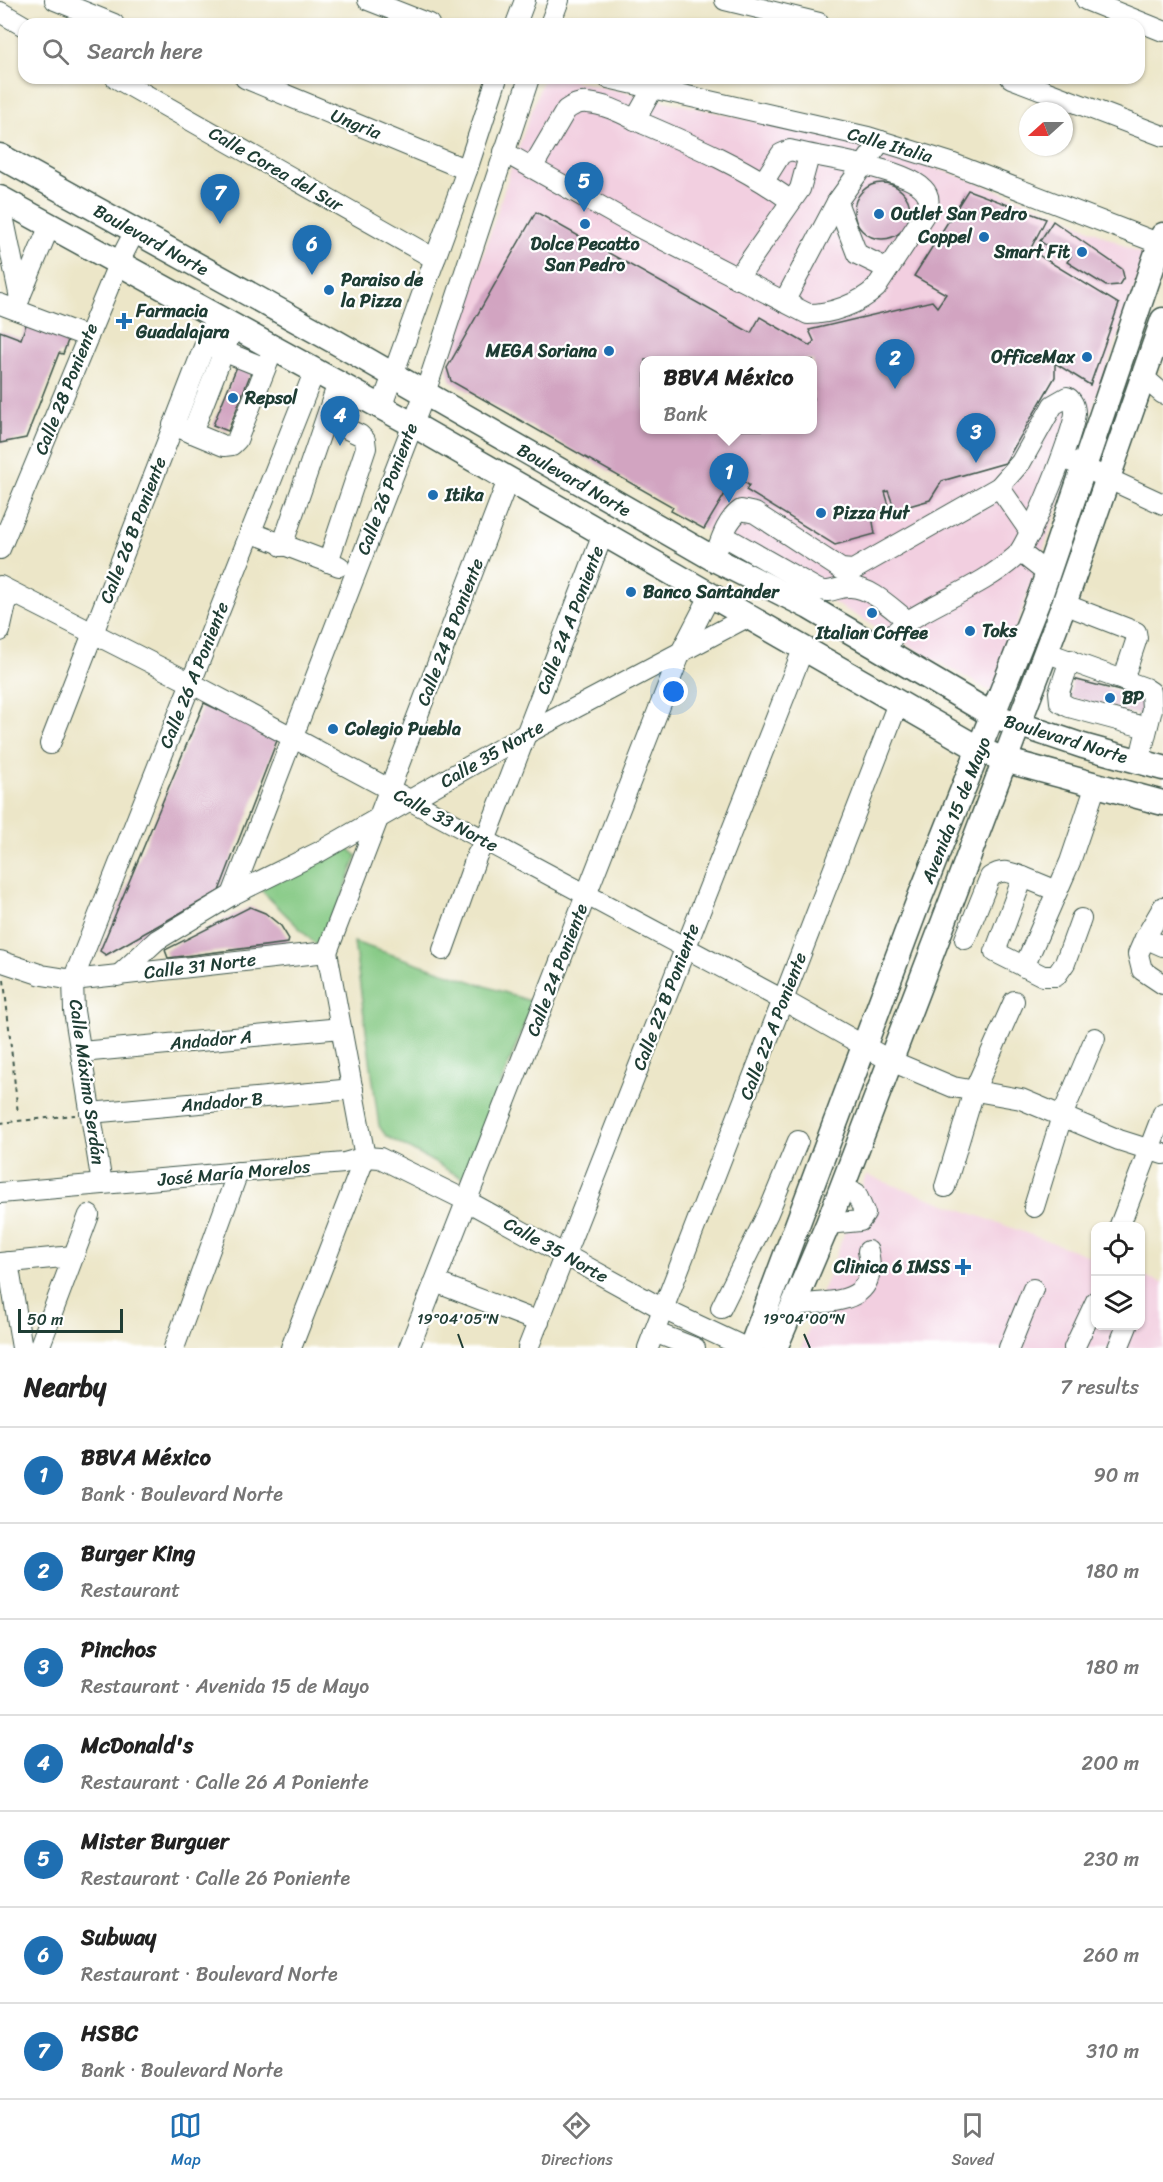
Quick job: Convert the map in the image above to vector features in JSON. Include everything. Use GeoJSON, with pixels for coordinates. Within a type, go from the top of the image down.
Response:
{"type":"FeatureCollection","features":[{"type":"Feature","properties":{"kind":"main road","name":"Boulevard Norte"},"geometry":{"type":"LineString","coordinates":[[0,156],[425,393],[714,559],[809,607],[994,716],[1017,726],[1163,768]]}},
{"type":"Feature","properties":{"kind":"main road","name":"Boulevard Norte"},"geometry":{"type":"LineString","coordinates":[[0,199],[225,320],[270,358],[315,370],[981,750],[1004,760],[1163,803]]}},
{"type":"Feature","properties":{"kind":"main road","name":"Avenida 15 de Mayo"},"geometry":{"type":"LineString","coordinates":[[744,1347],[797,1226],[920,897],[981,750],[1048,574],[1162,241]]}},
{"type":"Feature","properties":{"kind":"main road","name":"Avenida 15 de Mayo"},"geometry":{"type":"LineString","coordinates":[[775,1348],[828,1224],[941,929],[1064,604],[1142,376],[1162,331]]}},
{"type":"Feature","properties":{"kind":"street"},"geometry":{"type":"LineString","coordinates":[[55,0],[99,18]]}},
{"type":"Feature","properties":{"kind":"street"},"geometry":{"type":"LineString","coordinates":[[368,0],[414,18]]}},
{"type":"Feature","properties":{"kind":"street"},"geometry":{"type":"LineString","coordinates":[[518,18],[525,0]]}},
{"type":"Feature","properties":{"kind":"street"},"geometry":{"type":"LineString","coordinates":[[552,18],[559,0]]}},
{"type":"Feature","properties":{"kind":"street"},"geometry":{"type":"LineString","coordinates":[[725,0],[799,18]]}},
{"type":"Feature","properties":{"kind":"street"},"geometry":{"type":"LineString","coordinates":[[1086,0],[1131,18]]}},
{"type":"Feature","properties":{"kind":"street"},"geometry":{"type":"LineString","coordinates":[[0,12],[18,22]]}},
{"type":"Feature","properties":{"kind":"street"},"geometry":{"type":"LineString","coordinates":[[1145,24],[1163,31]]}},
{"type":"Feature","properties":{"kind":"street","name":"Calle Corea del Sur"},"geometry":{"type":"LineString","coordinates":[[127,84],[435,259]]}},
{"type":"Feature","properties":{"kind":"street","name":"Ungria"},"geometry":{"type":"LineString","coordinates":[[259,84],[467,170]]}},
{"type":"Feature","properties":{"kind":"street","name":"Calle 26 Poniente"},"geometry":{"type":"LineString","coordinates":[[381,408],[467,170],[495,84]]}},
{"type":"Feature","properties":{"kind":"street","name":"Calle 26 Poniente"},"geometry":{"type":"LineString","coordinates":[[232,895],[425,393],[527,84]]}},
{"type":"Feature","properties":{"kind":"street","name":"Calle Italia"},"geometry":{"type":"LineString","coordinates":[[634,84],[881,141],[951,163],[1162,241]]}},
{"type":"Feature","properties":{"kind":"street"},"geometry":{"type":"LineString","coordinates":[[1027,84],[1163,136]]}},
{"type":"Feature","properties":{"kind":"street"},"geometry":{"type":"LineString","coordinates":[[635,120],[652,88]]}},
{"type":"Feature","properties":{"kind":"street"},"geometry":{"type":"LineString","coordinates":[[532,168],[566,110],[575,104],[588,103],[635,120],[764,181],[791,201]]}},
{"type":"Feature","properties":{"kind":"street"},"geometry":{"type":"LineString","coordinates":[[480,125],[507,143],[532,168],[737,279],[808,314],[823,314],[865,298],[876,288],[926,212],[928,195],[922,188],[890,171],[809,156],[790,150],[783,152],[764,181]]}},
{"type":"Feature","properties":{"kind":"street"},"geometry":{"type":"LineString","coordinates":[[784,302],[837,202],[881,141]]}},
{"type":"Feature","properties":{"kind":"street"},"geometry":{"type":"LineString","coordinates":[[737,279],[800,189],[809,156]]}},
{"type":"Feature","properties":{"kind":"street"},"geometry":{"type":"LineString","coordinates":[[0,199],[12,304]]}},
{"type":"Feature","properties":{"kind":"street"},"geometry":{"type":"LineString","coordinates":[[837,202],[857,254],[888,269]]}},
{"type":"Feature","properties":{"kind":"street"},"geometry":{"type":"LineString","coordinates":[[12,304],[50,225]]}},
{"type":"Feature","properties":{"kind":"street","name":"Calle 28 Poniente"},"geometry":{"type":"LineString","coordinates":[[0,549],[118,262],[135,231]]}},
{"type":"Feature","properties":{"kind":"street"},"geometry":{"type":"LineString","coordinates":[[12,304],[88,337]]}},
{"type":"Feature","properties":{"kind":"street"},"geometry":{"type":"LineString","coordinates":[[192,433],[224,352],[225,320]]}},
{"type":"Feature","properties":{"kind":"street","name":"Calle 26 B Poniente"},"geometry":{"type":"LineString","coordinates":[[50,744],[205,344],[225,320]]}},
{"type":"Feature","properties":{"kind":"street"},"geometry":{"type":"LineString","coordinates":[[173,425],[224,446],[232,445],[237,440],[270,358],[224,352],[205,344]]}},
{"type":"Feature","properties":{"kind":"street","name":"Calle 26 A Poniente"},"geometry":{"type":"LineString","coordinates":[[73,980],[315,370]]}},
{"type":"Feature","properties":{"kind":"street"},"geometry":{"type":"LineString","coordinates":[[1142,376],[1163,394]]}},
{"type":"Feature","properties":{"kind":"street"},"geometry":{"type":"LineString","coordinates":[[282,546],[338,383]]}},
{"type":"Feature","properties":{"kind":"street"},"geometry":{"type":"LineString","coordinates":[[724,536],[817,590],[830,593],[999,487],[1021,462],[1053,405],[1067,397],[1071,399],[1075,414],[1061,458],[1031,533],[1020,552],[989,576],[908,621],[894,633],[886,653]]}},
{"type":"Feature","properties":{"kind":"street"},"geometry":{"type":"LineString","coordinates":[[326,419],[360,435],[365,440],[362,464],[328,562]]}},
{"type":"Feature","properties":{"kind":"street"},"geometry":{"type":"LineString","coordinates":[[1061,458],[1163,504]]}},
{"type":"Feature","properties":{"kind":"street"},"geometry":{"type":"LineString","coordinates":[[362,464],[392,474]]}},
{"type":"Feature","properties":{"kind":"street","name":"Calle 24 B Poniente"},"geometry":{"type":"LineString","coordinates":[[327,952],[508,480]]}},
{"type":"Feature","properties":{"kind":"street"},"geometry":{"type":"LineString","coordinates":[[999,487],[1031,533]]}},
{"type":"Feature","properties":{"kind":"street"},"geometry":{"type":"LineString","coordinates":[[714,559],[736,514],[747,510],[841,569],[908,621]]}},
{"type":"Feature","properties":{"kind":"street"},"geometry":{"type":"LineString","coordinates":[[250,532],[355,572]]}},
{"type":"Feature","properties":{"kind":"street","name":"Calle 24 A Poniente"},"geometry":{"type":"LineString","coordinates":[[443,950],[477,855],[485,841],[603,534]]}},
{"type":"Feature","properties":{"kind":"street"},"geometry":{"type":"LineString","coordinates":[[1020,552],[1048,574]]}},
{"type":"Feature","properties":{"kind":"street"},"geometry":{"type":"LineString","coordinates":[[0,631],[6,604],[6,590]]}},
{"type":"Feature","properties":{"kind":"street","name":"Calle 33 Norte"},"geometry":{"type":"LineString","coordinates":[[6,590],[191,683],[783,1000],[889,1060],[934,1081],[1021,1100],[1119,1140],[1155,1151]]}},
{"type":"Feature","properties":{"kind":"street","name":"Calle 24 Poniente"},"geometry":{"type":"LineString","coordinates":[[409,1348],[681,652],[711,594]]}},
{"type":"Feature","properties":{"kind":"street"},"geometry":{"type":"LineString","coordinates":[[1064,604],[1136,632],[1137,638],[1123,680]]}},
{"type":"Feature","properties":{"kind":"street","name":"Calle 35 Norte"},"geometry":{"type":"LineString","coordinates":[[118,976],[157,940],[232,895],[379,818],[526,734],[749,616]]}},
{"type":"Feature","properties":{"kind":"street","name":"Calle 22 B Poniente"},"geometry":{"type":"LineString","coordinates":[[528,1348],[804,647]]}},
{"type":"Feature","properties":{"kind":"street"},"geometry":{"type":"LineString","coordinates":[[1045,652],[1151,692],[1152,709],[1139,762]]}},
{"type":"Feature","properties":{"kind":"street"},"geometry":{"type":"LineString","coordinates":[[1070,660],[1059,692],[1060,702],[1070,707],[1147,728]]}},
{"type":"Feature","properties":{"kind":"street","name":"Calle 22 A Poniente"},"geometry":{"type":"LineString","coordinates":[[651,1340],[898,703]]}},
{"type":"Feature","properties":{"kind":"street"},"geometry":{"type":"LineString","coordinates":[[1024,967],[1057,891],[1096,785]]}},
{"type":"Feature","properties":{"kind":"street"},"geometry":{"type":"LineString","coordinates":[[965,939],[990,877],[999,871],[1008,871],[1057,891]]}},
{"type":"Feature","properties":{"kind":"street"},"geometry":{"type":"LineString","coordinates":[[995,952],[1023,877]]}},
{"type":"Feature","properties":{"kind":"street"},"geometry":{"type":"LineString","coordinates":[[1163,907],[1154,942],[1138,954],[1142,970],[1163,984]]}},
{"type":"Feature","properties":{"kind":"street"},"geometry":{"type":"LineString","coordinates":[[941,929],[1043,976],[1056,976],[1065,963],[1081,919]]}},
{"type":"Feature","properties":{"kind":"street"},"geometry":{"type":"LineString","coordinates":[[291,1348],[365,1157],[327,952]]}},
{"type":"Feature","properties":{"kind":"street","name":"Calle 31 Norte"},"geometry":{"type":"LineString","coordinates":[[73,980],[327,952]]}},
{"type":"Feature","properties":{"kind":"street"},"geometry":{"type":"LineString","coordinates":[[1,962],[42,975],[73,980]]}},
{"type":"Feature","properties":{"kind":"street","name":"Calle Máximo Serdán"},"geometry":{"type":"LineString","coordinates":[[73,980],[81,1052],[102,1185]]}},
{"type":"Feature","properties":{"kind":"street"},"geometry":{"type":"LineString","coordinates":[[945,1187],[974,1091],[1014,1001]]}},
{"type":"Feature","properties":{"kind":"street","name":"Andador A"},"geometry":{"type":"LineString","coordinates":[[81,1052],[341,1028]]}},
{"type":"Feature","properties":{"kind":"street"},"geometry":{"type":"LineString","coordinates":[[1034,1207],[1062,1116],[1095,1038]]}},
{"type":"Feature","properties":{"kind":"street","name":"Andador B"},"geometry":{"type":"LineString","coordinates":[[90,1113],[353,1089]]}},
{"type":"Feature","properties":{"kind":"street"},"geometry":{"type":"LineString","coordinates":[[1121,1222],[1155,1151],[1163,1113]]}},
{"type":"Feature","properties":{"kind":"street"},"geometry":{"type":"LineString","coordinates":[[721,1308],[768,1213],[798,1141]]}},
{"type":"Feature","properties":{"kind":"street","name":"Calle 35 Norte"},"geometry":{"type":"LineString","coordinates":[[365,1157],[389,1162],[467,1201],[663,1309],[744,1347]]}},
{"type":"Feature","properties":{"kind":"street","name":"José María Morelos"},"geometry":{"type":"LineString","coordinates":[[0,1193],[344,1163],[365,1157]]}},
{"type":"Feature","properties":{"kind":"street"},"geometry":{"type":"LineString","coordinates":[[174,1348],[238,1172]]}},
{"type":"Feature","properties":{"kind":"street"},"geometry":{"type":"LineString","coordinates":[[828,1224],[860,1221],[865,1214],[856,1193]]}},
{"type":"Feature","properties":{"kind":"street"},"geometry":{"type":"LineString","coordinates":[[768,1213],[797,1226]]}},
{"type":"Feature","properties":{"kind":"street"},"geometry":{"type":"LineString","coordinates":[[39,1348],[88,1215]]}},
{"type":"Feature","properties":{"kind":"street"},"geometry":{"type":"LineString","coordinates":[[792,1305],[854,1297],[866,1285],[871,1265],[868,1251]]}},
{"type":"Feature","properties":{"kind":"street"},"geometry":{"type":"LineString","coordinates":[[22,1348],[4,1263],[73,1256]]}},
{"type":"Feature","properties":{"kind":"street"},"geometry":{"type":"LineString","coordinates":[[435,1282],[539,1322]]}},
{"type":"Feature","properties":{"kind":"street"},"geometry":{"type":"LineString","coordinates":[[1009,1348],[1033,1289]]}},
{"type":"Feature","properties":{"kind":"street"},"geometry":{"type":"LineString","coordinates":[[1074,1348],[1091,1309]]}},
{"type":"Feature","properties":{"kind":"street"},"geometry":{"type":"LineString","coordinates":[[651,1340],[686,1346],[691,1322]]}},
{"type":"Feature","properties":{"kind":"street"},"geometry":{"type":"LineString","coordinates":[[1118,1348],[1125,1330]]}},
{"type":"Feature","properties":{"kind":"path"},"geometry":{"type":"LineString","coordinates":[[1,962],[18,1114]]}},
{"type":"Feature","properties":{"kind":"path"},"geometry":{"type":"LineString","coordinates":[[0,1123],[90,1113]]}},
{"type":"Feature","properties":{"kind":"shaded area"},"geometry":{"type":"Polygon","coordinates":[[[541,84],[589,84],[859,144],[963,177],[1063,216],[1146,256],[993,693],[671,511],[673,507],[451,381],[447,368],[512,165],[541,84]]]}},
{"type":"Feature","properties":{"kind":"shaded area","name":"Clinica 6 IMSS"},"geometry":{"type":"Polygon","coordinates":[[[866,1175],[1091,1257],[1091,1330],[1145,1330],[1145,1276],[1163,1283],[1163,1348],[801,1348],[866,1175]]]}},
{"type":"Feature","properties":{"kind":"green space"},"geometry":{"type":"Polygon","coordinates":[[[345,845],[357,856],[326,940],[315,944],[259,888],[345,845]]]}},
{"type":"Feature","properties":{"kind":"green space"},"geometry":{"type":"Polygon","coordinates":[[[354,942],[533,1002],[464,1179],[386,1136],[379,1126],[354,942]]]}},
{"type":"Feature","properties":{"kind":"building"},"geometry":{"type":"Polygon","coordinates":[[[877,183],[887,183],[902,191],[908,200],[910,211],[908,222],[902,231],[887,239],[877,239],[866,234],[859,227],[854,216],[854,206],[859,195],[866,188],[877,183]]]}},
{"type":"Feature","properties":{"kind":"building"},"geometry":{"type":"Polygon","coordinates":[[[968,190],[1046,219],[1030,250],[1119,304],[1090,385],[1055,363],[1055,377],[1005,463],[942,481],[930,500],[895,510],[888,491],[885,492],[890,509],[878,512],[876,509],[872,516],[875,534],[835,545],[746,490],[749,485],[735,477],[704,529],[671,511],[673,507],[451,381],[447,368],[536,212],[751,333],[760,317],[810,346],[814,341],[809,330],[932,301],[937,307],[946,294],[914,276],[968,190]]]}},
{"type":"Feature","properties":{"kind":"building","name":"Smart Fit"},"geometry":{"type":"Polygon","coordinates":[[[1053,221],[1122,269],[1124,277],[1119,285],[1106,286],[1067,262],[1071,256],[1062,249],[1059,254],[1040,241],[1053,221]]]}},
{"type":"Feature","properties":{"kind":"building"},"geometry":{"type":"Polygon","coordinates":[[[28,319],[70,335],[63,354],[59,353],[26,438],[0,443],[0,331],[21,339],[28,319]]]}},
{"type":"Feature","properties":{"kind":"building","name":"Repsol"},"geometry":{"type":"Polygon","coordinates":[[[238,364],[252,370],[228,431],[213,425],[238,364]]]}},
{"type":"Feature","properties":{"kind":"building","name":"BP"},"geometry":{"type":"Polygon","coordinates":[[[1073,679],[1151,699],[1146,717],[1069,697],[1073,679]]]}},
{"type":"Feature","properties":{"kind":"building"},"geometry":{"type":"Polygon","coordinates":[[[204,703],[278,738],[219,891],[106,955],[100,951],[204,703]]]}},
{"type":"Feature","properties":{"kind":"building"},"geometry":{"type":"Polygon","coordinates":[[[250,907],[265,913],[281,926],[289,939],[288,943],[168,958],[165,950],[250,907]]]}},
{"type":"Feature","properties":{"kind":"place","name":"Mister Burguer"},"geometry":{"type":"Point","coordinates":[584,212]}},
{"type":"Feature","properties":{"kind":"place","name":"Outlet San Pedro"},"geometry":{"type":"Point","coordinates":[879,214]}},
{"type":"Feature","properties":{"kind":"place","name":"HSBC"},"geometry":{"type":"Point","coordinates":[220,224]}},
{"type":"Feature","properties":{"kind":"place","name":"Dolce Pecatto San Pedro"},"geometry":{"type":"Point","coordinates":[585,224]}},
{"type":"Feature","properties":{"kind":"place","name":"Coppel"},"geometry":{"type":"Point","coordinates":[984,237]}},
{"type":"Feature","properties":{"kind":"place","name":"Smart Fit"},"geometry":{"type":"Point","coordinates":[1082,252]}},
{"type":"Feature","properties":{"kind":"place","name":"Subway"},"geometry":{"type":"Point","coordinates":[312,275]}},
{"type":"Feature","properties":{"kind":"place","name":"Paraiso de la Pizza"},"geometry":{"type":"Point","coordinates":[329,290]}},
{"type":"Feature","properties":{"kind":"place","name":"Farmacia Guadalajara"},"geometry":{"type":"Point","coordinates":[124,321]}},
{"type":"Feature","properties":{"kind":"place","name":"MEGA Soriana"},"geometry":{"type":"Point","coordinates":[609,351]}},
{"type":"Feature","properties":{"kind":"place","name":"OfficeMax"},"geometry":{"type":"Point","coordinates":[1087,357]}},
{"type":"Feature","properties":{"kind":"place","name":"Burger King"},"geometry":{"type":"Point","coordinates":[895,389]}},
{"type":"Feature","properties":{"kind":"place","name":"Repsol"},"geometry":{"type":"Point","coordinates":[233,398]}},
{"type":"Feature","properties":{"kind":"place","name":"McDonald's"},"geometry":{"type":"Point","coordinates":[340,446]}},
{"type":"Feature","properties":{"kind":"place","name":"Pinchos"},"geometry":{"type":"Point","coordinates":[976,463]}},
{"type":"Feature","properties":{"kind":"place","name":"Itika"},"geometry":{"type":"Point","coordinates":[433,495]}},
{"type":"Feature","properties":{"kind":"place","name":"BBVA México"},"geometry":{"type":"Point","coordinates":[729,503]}},
{"type":"Feature","properties":{"kind":"place","name":"Pizza Hut"},"geometry":{"type":"Point","coordinates":[821,513]}},
{"type":"Feature","properties":{"kind":"place","name":"Banco Santander"},"geometry":{"type":"Point","coordinates":[631,592]}},
{"type":"Feature","properties":{"kind":"place","name":"Italian Coffee"},"geometry":{"type":"Point","coordinates":[872,613]}},
{"type":"Feature","properties":{"kind":"place","name":"Toks"},"geometry":{"type":"Point","coordinates":[970,631]}},
{"type":"Feature","properties":{"kind":"place","name":"BP"},"geometry":{"type":"Point","coordinates":[1110,698]}},
{"type":"Feature","properties":{"kind":"place","name":"Colegio Puebla"},"geometry":{"type":"Point","coordinates":[333,729]}},
{"type":"Feature","properties":{"kind":"place","name":"Clinica 6 IMSS"},"geometry":{"type":"Point","coordinates":[963,1267]}}]}
